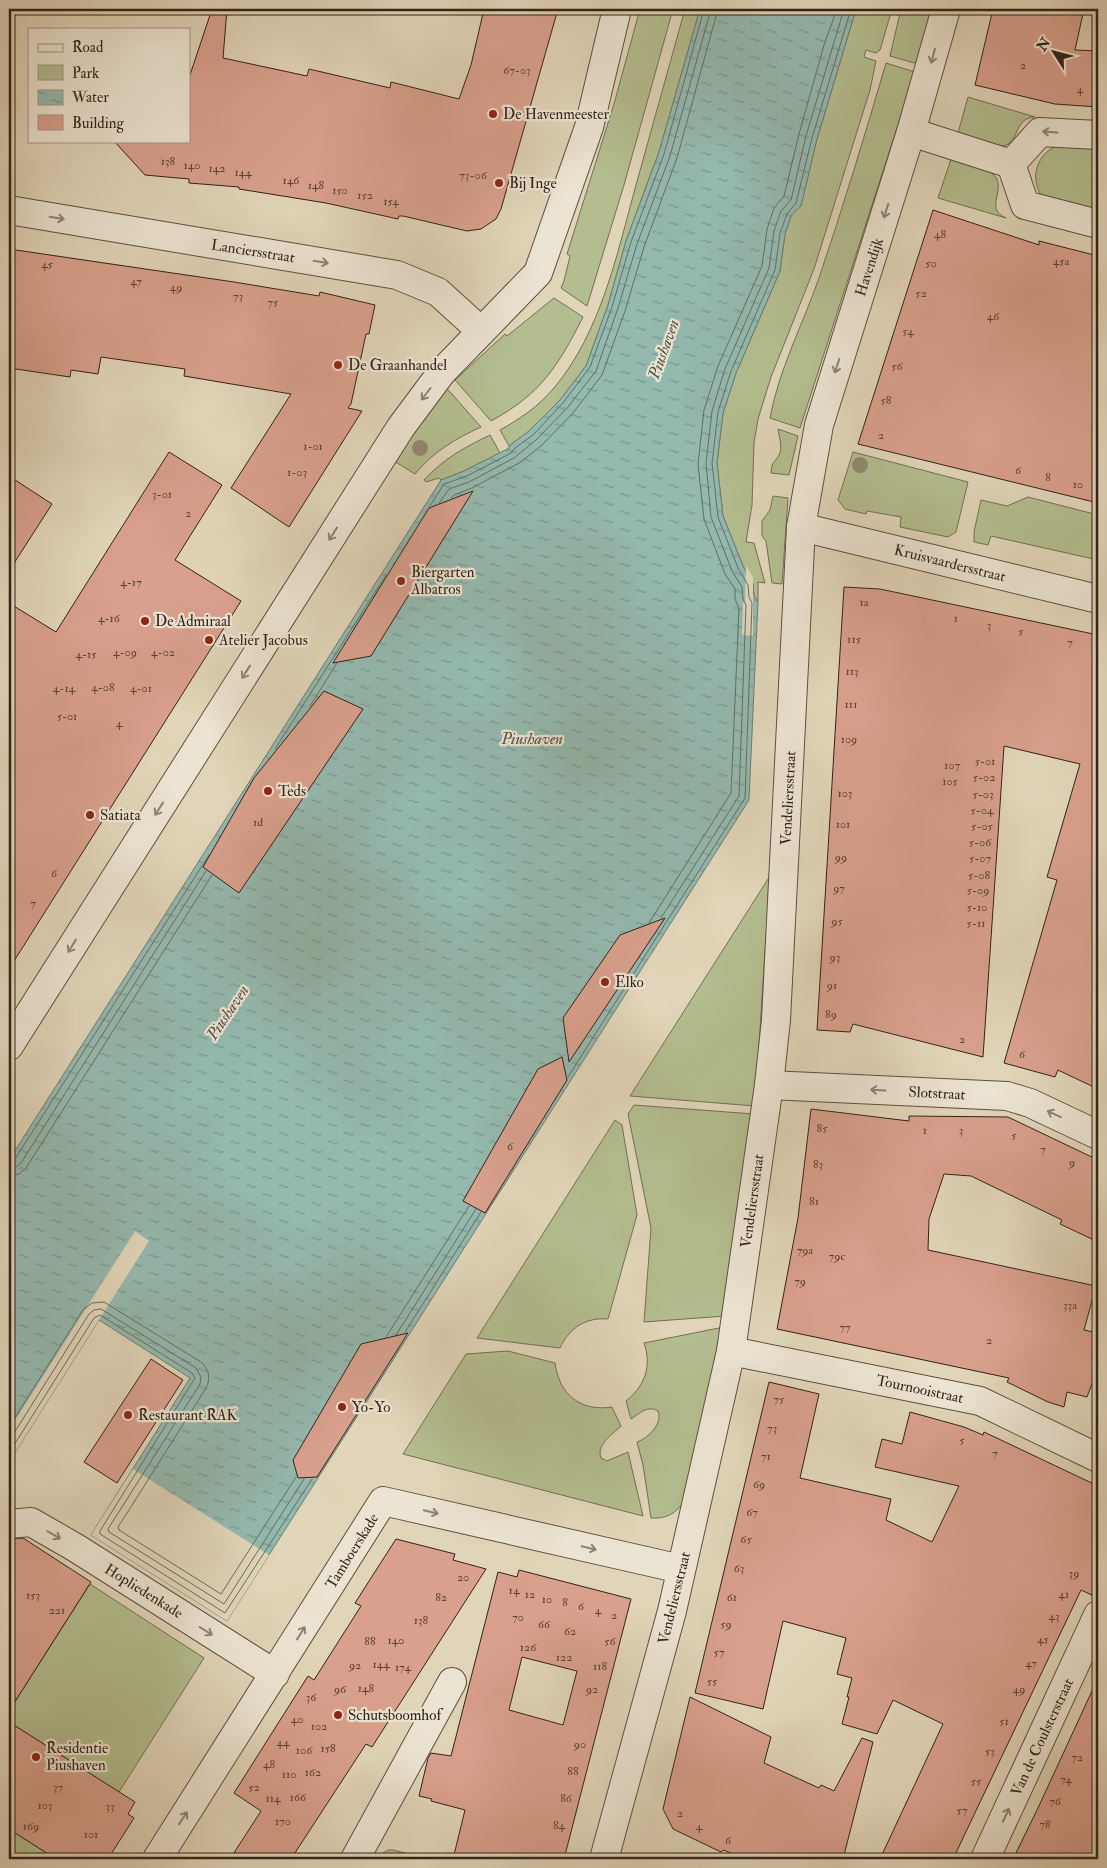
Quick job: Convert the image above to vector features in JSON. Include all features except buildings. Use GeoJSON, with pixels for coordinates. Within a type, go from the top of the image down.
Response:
{"type":"FeatureCollection","features":[{"type":"Feature","properties":{"kind":"street"},"geometry":{"type":"LineString","coordinates":[[9,1046],[401,427],[442,372],[538,273],[589,127],[617,9]]}},
{"type":"Feature","properties":{"kind":"street","name":"Havendijk"},"geometry":{"type":"LineString","coordinates":[[801,527],[819,426],[912,132],[946,9]]}},
{"type":"Feature","properties":{"kind":"street"},"geometry":{"type":"LineString","coordinates":[[912,132],[1011,164]]}},
{"type":"Feature","properties":{"kind":"street"},"geometry":{"type":"LineString","coordinates":[[1011,164],[1040,132],[1098,135]]}},
{"type":"Feature","properties":{"kind":"street"},"geometry":{"type":"LineString","coordinates":[[1011,164],[1025,205],[1098,224]]}},
{"type":"Feature","properties":{"kind":"street","name":"Lanciersstraat"},"geometry":{"type":"LineString","coordinates":[[9,210],[397,275],[438,292],[481,331]]}},
{"type":"Feature","properties":{"kind":"street","name":"Kruisvaardersstraat"},"geometry":{"type":"LineString","coordinates":[[801,527],[1098,599]]}},
{"type":"Feature","properties":{"kind":"street","name":"Vendeliersstraat"},"geometry":{"type":"LineString","coordinates":[[612,1856],[672,1611],[731,1351],[769,1085],[776,1020],[801,527]]}},
{"type":"Feature","properties":{"kind":"street","name":"Slotstraat"},"geometry":{"type":"LineString","coordinates":[[769,1085],[1007,1096],[1030,1102],[1098,1134]]}},
{"type":"Feature","properties":{"kind":"street","name":"Tournooistraat"},"geometry":{"type":"LineString","coordinates":[[731,1351],[980,1402],[1098,1458]]}},
{"type":"Feature","properties":{"kind":"street","name":"Tamboerskade"},"geometry":{"type":"LineString","coordinates":[[157,1859],[384,1501],[681,1569]]}},
{"type":"Feature","properties":{"kind":"street","name":"Hopliedenkade"},"geometry":{"type":"LineString","coordinates":[[9,1524],[32,1522],[275,1674]]}},
{"type":"Feature","properties":{"kind":"street","name":"Van de Coulsterstraat"},"geometry":{"type":"LineString","coordinates":[[985,1859],[1098,1615]]}},
{"type":"Feature","properties":{"kind":"street"},"geometry":{"type":"LineString","coordinates":[[355,1859],[452,1682]]}},
{"type":"Feature","properties":{"kind":"green space"},"geometry":{"type":"Polygon","coordinates":[[[640,9],[673,9],[624,185],[587,306],[561,288],[570,256],[567,254],[614,104],[640,9]]]}},
{"type":"Feature","properties":{"kind":"green space"},"geometry":{"type":"Polygon","coordinates":[[[685,9],[700,9],[659,152],[626,241],[608,305],[586,366],[560,400],[529,431],[509,446],[500,430],[529,412],[554,388],[570,366],[596,317],[614,265],[685,9]]]}},
{"type":"Feature","properties":{"kind":"green space"},"geometry":{"type":"Polygon","coordinates":[[[856,9],[892,9],[880,50],[876,53],[866,50],[864,57],[876,61],[870,90],[814,269],[771,377],[758,419],[754,443],[752,505],[746,542],[754,543],[765,583],[758,582],[758,601],[754,596],[753,584],[743,566],[723,516],[717,463],[723,413],[736,373],[780,271],[785,234],[791,216],[801,205],[817,139],[856,9]]]}},
{"type":"Feature","properties":{"kind":"green space"},"geometry":{"type":"Polygon","coordinates":[[[901,9],[934,9],[918,64],[890,56],[901,9]]]}},
{"type":"Feature","properties":{"kind":"green space"},"geometry":{"type":"Polygon","coordinates":[[[886,63],[915,72],[800,428],[770,418],[774,400],[785,364],[813,295],[828,251],[886,63]]]}},
{"type":"Feature","properties":{"kind":"green space"},"geometry":{"type":"Polygon","coordinates":[[[968,97],[1035,117],[1028,118],[1019,126],[1012,141],[1007,145],[996,146],[985,143],[958,133],[968,97]]]}},
{"type":"Feature","properties":{"kind":"green space"},"geometry":{"type":"Polygon","coordinates":[[[1056,146],[1098,146],[1098,217],[1044,199],[1039,192],[1036,170],[1043,156],[1056,146]]]}},
{"type":"Feature","properties":{"kind":"green space"},"geometry":{"type":"Polygon","coordinates":[[[951,159],[981,168],[995,176],[998,181],[997,210],[1006,218],[938,198],[951,159]]]}},
{"type":"Feature","properties":{"kind":"green space"},"geometry":{"type":"Polygon","coordinates":[[[554,298],[583,317],[565,350],[546,377],[523,400],[491,421],[455,380],[505,334],[507,336],[554,298]]]}},
{"type":"Feature","properties":{"kind":"green space"},"geometry":{"type":"Polygon","coordinates":[[[444,385],[481,427],[445,447],[429,459],[415,474],[394,461],[444,385]]]}},
{"type":"Feature","properties":{"kind":"green space"},"geometry":{"type":"Polygon","coordinates":[[[778,429],[798,436],[789,475],[771,473],[773,464],[781,449],[778,429]]]}},
{"type":"Feature","properties":{"kind":"green space"},"geometry":{"type":"Polygon","coordinates":[[[490,435],[500,453],[441,480],[439,478],[426,482],[424,480],[455,454],[490,435]]]}},
{"type":"Feature","properties":{"kind":"green space"},"geometry":{"type":"Polygon","coordinates":[[[853,452],[968,482],[956,532],[948,537],[900,527],[901,517],[867,511],[866,514],[845,509],[838,500],[853,452]]]}},
{"type":"Feature","properties":{"kind":"green space"},"geometry":{"type":"Polygon","coordinates":[[[773,496],[788,498],[782,584],[772,583],[766,541],[762,536],[762,521],[770,510],[773,496]]]}},
{"type":"Feature","properties":{"kind":"green space"},"geometry":{"type":"Polygon","coordinates":[[[1028,497],[1098,515],[1098,560],[991,536],[988,545],[974,542],[974,532],[981,500],[1007,506],[1028,497]]]}},
{"type":"Feature","properties":{"kind":"green space"},"geometry":{"type":"Polygon","coordinates":[[[770,876],[755,1106],[630,1096],[770,876]]]}},
{"type":"Feature","properties":{"kind":"green space"},"geometry":{"type":"Polygon","coordinates":[[[634,1105],[754,1114],[725,1316],[644,1322],[651,1228],[628,1114],[634,1105]]]}},
{"type":"Feature","properties":{"kind":"green space"},"geometry":{"type":"Polygon","coordinates":[[[615,1120],[622,1125],[637,1215],[608,1319],[592,1320],[579,1325],[568,1335],[560,1348],[477,1338],[615,1120]]]}},
{"type":"Feature","properties":{"kind":"green space"},"geometry":{"type":"Polygon","coordinates":[[[724,1327],[684,1501],[670,1515],[661,1518],[651,1518],[643,1465],[637,1442],[654,1430],[658,1421],[658,1411],[647,1409],[631,1419],[626,1401],[638,1389],[645,1375],[647,1360],[644,1343],[724,1327]]]}},
{"type":"Feature","properties":{"kind":"green space"},"geometry":{"type":"Polygon","coordinates":[[[508,1351],[555,1363],[561,1384],[573,1398],[590,1407],[612,1407],[621,1426],[603,1444],[600,1453],[601,1458],[607,1461],[628,1452],[643,1516],[403,1454],[466,1354],[508,1351]]]}},
{"type":"Feature","properties":{"kind":"green space"},"geometry":{"type":"Polygon","coordinates":[[[90,1584],[204,1658],[119,1792],[9,1722],[9,1711],[90,1584]]]}},
{"type":"Feature","properties":{"kind":"green space"},"geometry":{"type":"Polygon","coordinates":[[[9,1829],[56,1859],[9,1859],[9,1829]]]}},
{"type":"Feature","properties":{"kind":"green space"},"geometry":{"type":"Polygon","coordinates":[[[388,1850],[429,1859],[378,1859],[380,1855],[388,1850]]]}},
{"type":"Feature","properties":{"kind":"water","name":"Piushaven"},"geometry":{"type":"Polygon","coordinates":[[[700,9],[856,9],[817,139],[801,206],[791,216],[785,234],[780,271],[736,373],[723,413],[717,463],[723,516],[743,566],[753,584],[754,596],[758,601],[749,800],[227,1621],[91,1535],[190,1378],[99,1320],[9,1462],[9,1160],[441,480],[464,471],[509,448],[560,400],[586,366],[608,305],[626,241],[659,152],[700,9]]]}},
{"type":"Feature","properties":{"kind":"pier"},"geometry":{"type":"Polygon","coordinates":[[[746,566],[753,577],[753,636],[742,635],[746,566]]]}},
{"type":"Feature","properties":{"kind":"pier"},"geometry":{"type":"Polygon","coordinates":[[[135,1231],[149,1241],[9,1462],[9,1430],[135,1231]]]}},
{"type":"Feature","properties":{"kind":"pier"},"geometry":{"type":"Polygon","coordinates":[[[133,1469],[269,1555],[227,1621],[91,1535],[133,1469]]]}},
{"type":"Feature","properties":{"kind":"place","name":"De Havenmeester"},"geometry":{"type":"Point","coordinates":[493,114]}},
{"type":"Feature","properties":{"kind":"place","name":"Bij Inge"},"geometry":{"type":"Point","coordinates":[499,183]}},
{"type":"Feature","properties":{"kind":"place","name":"De Graanhandel"},"geometry":{"type":"Point","coordinates":[338,365]}},
{"type":"Feature","properties":{"kind":"place","name":"Biergarten Albatros"},"geometry":{"type":"Point","coordinates":[401,581]}},
{"type":"Feature","properties":{"kind":"place","name":"De Admiraal"},"geometry":{"type":"Point","coordinates":[145,621]}},
{"type":"Feature","properties":{"kind":"place","name":"Atelier Jacobus"},"geometry":{"type":"Point","coordinates":[209,640]}},
{"type":"Feature","properties":{"kind":"place","name":"Teds"},"geometry":{"type":"Point","coordinates":[268,791]}},
{"type":"Feature","properties":{"kind":"place","name":"Satiata"},"geometry":{"type":"Point","coordinates":[90,815]}},
{"type":"Feature","properties":{"kind":"place","name":"Elko"},"geometry":{"type":"Point","coordinates":[605,982]}},
{"type":"Feature","properties":{"kind":"place","name":"Yo-Yo"},"geometry":{"type":"Point","coordinates":[342,1407]}},
{"type":"Feature","properties":{"kind":"place","name":"Restaurant RAK"},"geometry":{"type":"Point","coordinates":[128,1415]}},
{"type":"Feature","properties":{"kind":"place","name":"Schutsboomhof"},"geometry":{"type":"Point","coordinates":[338,1715]}},
{"type":"Feature","properties":{"kind":"place","name":"Residentie Piushaven"},"geometry":{"type":"Point","coordinates":[36,1757]}}]}
